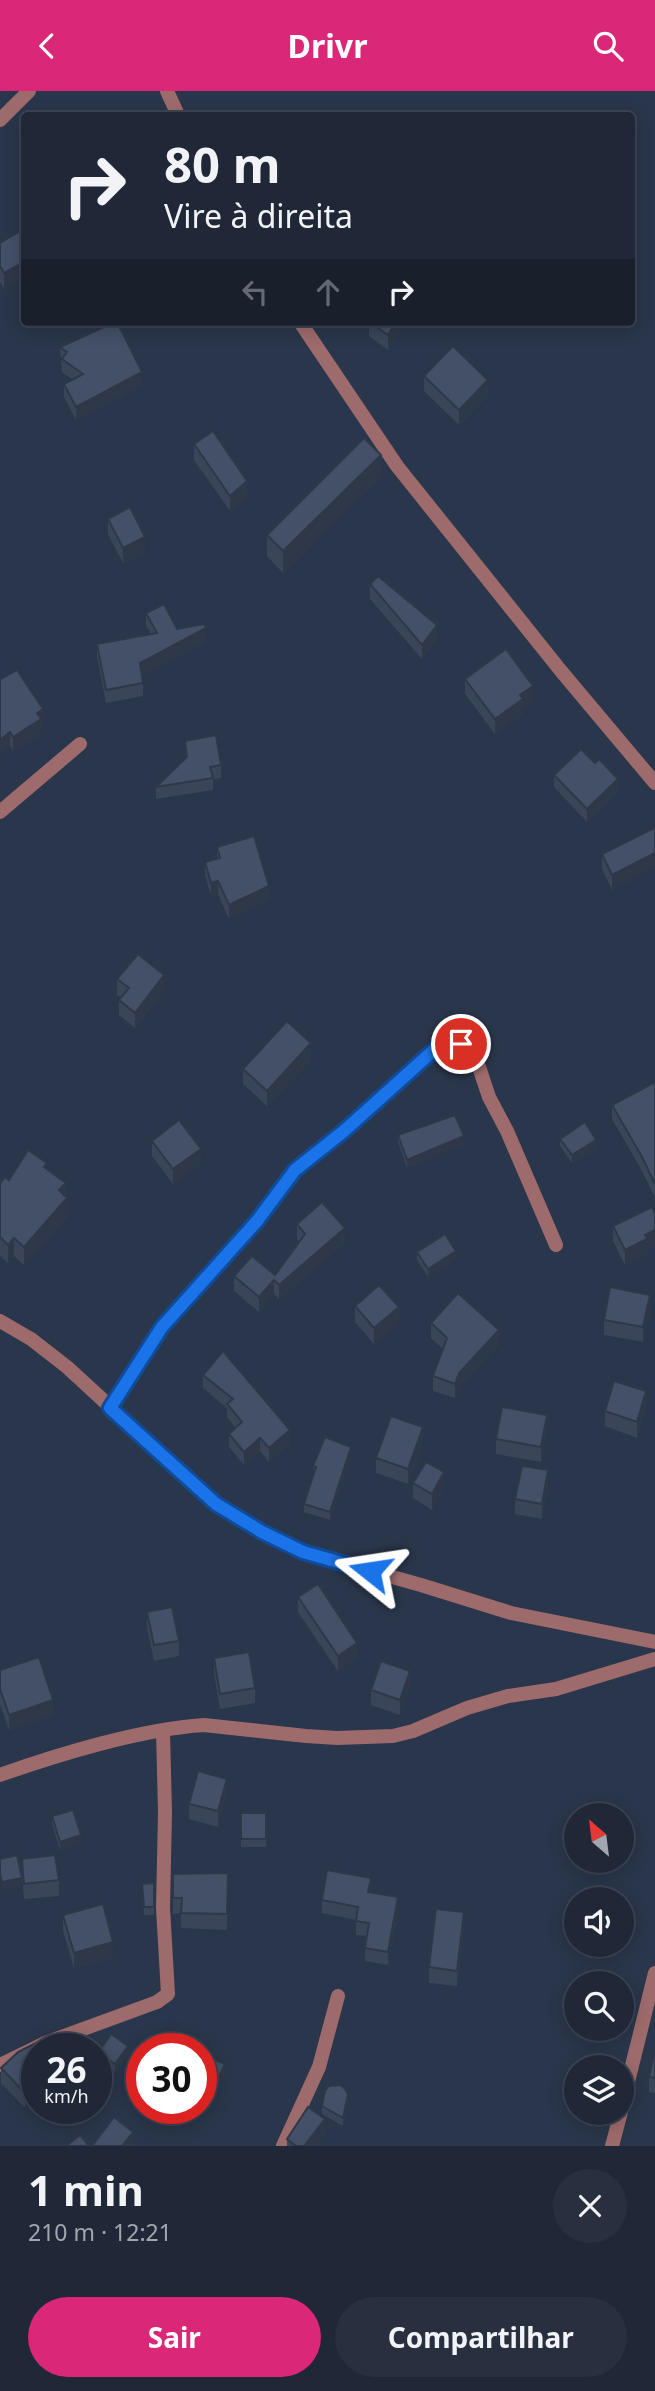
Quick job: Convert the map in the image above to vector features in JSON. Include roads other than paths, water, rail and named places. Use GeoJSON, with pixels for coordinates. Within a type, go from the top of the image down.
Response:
{"type":"FeatureCollection","features":[{"type":"Feature","properties":{"kind":"street"},"geometry":{"type":"LineString","coordinates":[[0,120],[29,91]]}},
{"type":"Feature","properties":{"kind":"street"},"geometry":{"type":"LineString","coordinates":[[167,91],[177,112]]}},
{"type":"Feature","properties":{"kind":"street"},"geometry":{"type":"LineString","coordinates":[[303,326],[397,465],[561,671],[655,783]]}},
{"type":"Feature","properties":{"kind":"street"},"geometry":{"type":"LineString","coordinates":[[0,813],[80,744]]}},
{"type":"Feature","properties":{"kind":"street"},"geometry":{"type":"LineString","coordinates":[[110,1408],[162,1327],[257,1221],[295,1170],[344,1131],[444,1041],[461,1044],[476,1058],[489,1097],[507,1131],[556,1245]]}},
{"type":"Feature","properties":{"kind":"street"},"geometry":{"type":"LineString","coordinates":[[0,1321],[31,1339],[67,1367],[216,1504],[262,1532],[303,1552],[511,1613],[655,1642]]}},
{"type":"Feature","properties":{"kind":"street"},"geometry":{"type":"LineString","coordinates":[[0,1775],[80,1751],[163,1731],[204,1725],[337,1738],[393,1736],[413,1731],[477,1705],[508,1696],[556,1689],[655,1659]]}},
{"type":"Feature","properties":{"kind":"street"},"geometry":{"type":"LineString","coordinates":[[0,2065],[45,2043],[157,2001],[169,1994],[163,1908],[163,1731]]}},
{"type":"Feature","properties":{"kind":"street"},"geometry":{"type":"LineString","coordinates":[[634,2058],[655,1972]]}},
{"type":"Feature","properties":{"kind":"street"},"geometry":{"type":"LineString","coordinates":[[283,2146],[319,2067],[338,1996]]}},
{"type":"Feature","properties":{"kind":"street"},"geometry":{"type":"LineString","coordinates":[[612,2146],[617,2125]]}}]}
